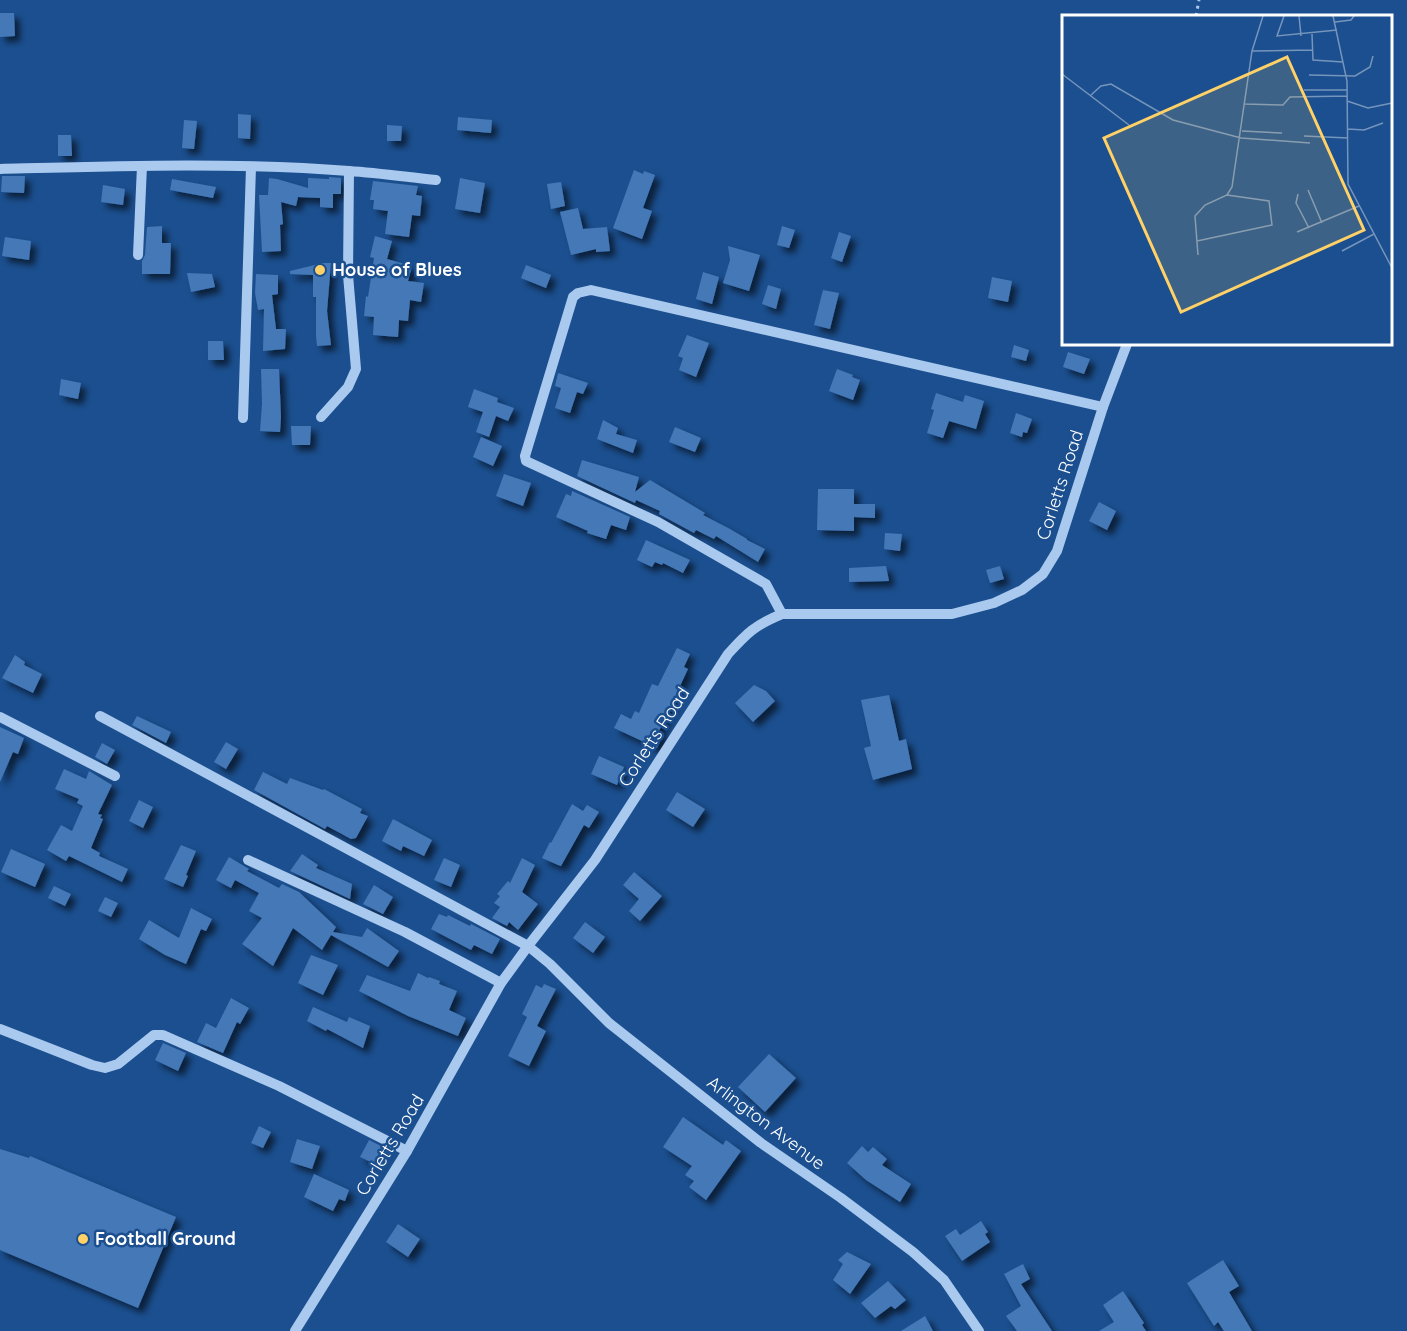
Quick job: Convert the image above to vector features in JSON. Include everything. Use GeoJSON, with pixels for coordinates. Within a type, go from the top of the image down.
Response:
{"type":"FeatureCollection","features":[{"type":"Feature","properties":{"kind":"street"},"geometry":{"type":"LineString","coordinates":[[138,255],[142,166]]}},
{"type":"Feature","properties":{"kind":"street"},"geometry":{"type":"LineString","coordinates":[[0,169],[142,166],[251,167],[349,171],[436,180]]}},
{"type":"Feature","properties":{"kind":"street"},"geometry":{"type":"LineString","coordinates":[[243,418],[251,167]]}},
{"type":"Feature","properties":{"kind":"street"},"geometry":{"type":"LineString","coordinates":[[321,417],[348,387],[356,369],[348,275],[349,171]]}},
{"type":"Feature","properties":{"kind":"street"},"geometry":{"type":"LineString","coordinates":[[782,614],[766,584],[658,522],[526,461],[525,456],[573,297],[578,293],[591,290],[1102,407]]}},
{"type":"Feature","properties":{"kind":"street","name":"Corletts Road"},"geometry":{"type":"LineString","coordinates":[[295,1331],[407,1151],[501,983],[595,860],[728,654],[747,633],[764,621],[782,614],[952,614],[994,603],[1022,590],[1043,574],[1057,551],[1102,407],[1127,345]]}},
{"type":"Feature","properties":{"kind":"street","name":"Arlington Avenue"},"geometry":{"type":"LineString","coordinates":[[100,716],[528,946],[550,964],[609,1023],[761,1143],[842,1198],[912,1252],[944,1280],[979,1331]]}},
{"type":"Feature","properties":{"kind":"street"},"geometry":{"type":"LineString","coordinates":[[0,717],[115,776]]}},
{"type":"Feature","properties":{"kind":"street"},"geometry":{"type":"LineString","coordinates":[[248,860],[405,932],[501,983]]}},
{"type":"Feature","properties":{"kind":"street"},"geometry":{"type":"LineString","coordinates":[[0,1029],[105,1068],[118,1064],[154,1035],[163,1035],[279,1086],[407,1151]]}},
{"type":"Feature","properties":{"kind":"path"},"geometry":{"type":"LineString","coordinates":[[1196,15],[1199,0]]}},
{"type":"Feature","properties":{"kind":"building"},"geometry":{"type":"Polygon","coordinates":[[[0,13],[14,13],[15,36],[0,37],[0,13]]]}},
{"type":"Feature","properties":{"kind":"building"},"geometry":{"type":"Polygon","coordinates":[[[238,114],[251,115],[250,139],[238,138],[238,114]]]}},
{"type":"Feature","properties":{"kind":"building"},"geometry":{"type":"Polygon","coordinates":[[[458,117],[492,120],[491,133],[457,130],[458,117]]]}},
{"type":"Feature","properties":{"kind":"building"},"geometry":{"type":"Polygon","coordinates":[[[184,120],[197,121],[194,149],[182,148],[184,120]]]}},
{"type":"Feature","properties":{"kind":"building"},"geometry":{"type":"Polygon","coordinates":[[[387,125],[402,126],[401,141],[387,141],[387,125]]]}},
{"type":"Feature","properties":{"kind":"building"},"geometry":{"type":"Polygon","coordinates":[[[58,135],[71,135],[72,156],[58,156],[58,135]]]}},
{"type":"Feature","properties":{"kind":"building"},"geometry":{"type":"Polygon","coordinates":[[[634,170],[643,174],[644,171],[655,175],[643,208],[652,211],[642,239],[613,228],[634,170]]]}},
{"type":"Feature","properties":{"kind":"building"},"geometry":{"type":"Polygon","coordinates":[[[2,176],[25,176],[24,193],[1,192],[2,176]]]}},
{"type":"Feature","properties":{"kind":"building"},"geometry":{"type":"Polygon","coordinates":[[[329,177],[341,178],[341,194],[333,194],[333,208],[320,207],[320,198],[298,197],[296,206],[281,202],[283,224],[280,225],[281,251],[262,252],[259,195],[268,195],[269,178],[308,188],[308,178],[329,179],[329,177]]]}},
{"type":"Feature","properties":{"kind":"building"},"geometry":{"type":"Polygon","coordinates":[[[460,178],[485,183],[480,213],[455,209],[460,178]]]}},
{"type":"Feature","properties":{"kind":"building"},"geometry":{"type":"Polygon","coordinates":[[[172,179],[216,187],[213,198],[170,190],[172,179]]]}},
{"type":"Feature","properties":{"kind":"building"},"geometry":{"type":"Polygon","coordinates":[[[373,181],[418,186],[416,195],[422,196],[420,216],[412,215],[409,237],[385,234],[388,211],[373,209],[374,200],[370,200],[373,181]]]}},
{"type":"Feature","properties":{"kind":"building"},"geometry":{"type":"Polygon","coordinates":[[[561,182],[565,206],[551,209],[547,184],[561,182]]]}},
{"type":"Feature","properties":{"kind":"building"},"geometry":{"type":"Polygon","coordinates":[[[103,185],[125,189],[123,205],[101,202],[103,185]]]}},
{"type":"Feature","properties":{"kind":"building"},"geometry":{"type":"Polygon","coordinates":[[[578,208],[583,229],[607,227],[610,251],[596,252],[596,249],[571,255],[560,212],[578,208]]]}},
{"type":"Feature","properties":{"kind":"building"},"geometry":{"type":"Polygon","coordinates":[[[162,226],[162,243],[171,243],[170,274],[142,274],[147,227],[162,226]]]}},
{"type":"Feature","properties":{"kind":"building"},"geometry":{"type":"Polygon","coordinates":[[[782,226],[795,230],[789,248],[777,245],[782,226]]]}},
{"type":"Feature","properties":{"kind":"building"},"geometry":{"type":"Polygon","coordinates":[[[839,232],[851,236],[842,262],[831,258],[839,232]]]}},
{"type":"Feature","properties":{"kind":"building"},"geometry":{"type":"Polygon","coordinates":[[[375,236],[392,241],[387,259],[412,266],[408,281],[424,283],[421,302],[410,300],[408,321],[399,320],[398,337],[373,335],[374,317],[364,316],[374,258],[370,257],[375,236]]]}},
{"type":"Feature","properties":{"kind":"building"},"geometry":{"type":"Polygon","coordinates":[[[5,237],[31,241],[29,260],[2,256],[5,237]]]}},
{"type":"Feature","properties":{"kind":"building"},"geometry":{"type":"Polygon","coordinates":[[[728,246],[760,255],[749,291],[723,283],[730,260],[728,246]]]}},
{"type":"Feature","properties":{"kind":"building"},"geometry":{"type":"Polygon","coordinates":[[[331,263],[327,311],[331,345],[317,346],[313,275],[290,274],[290,271],[331,263]]]}},
{"type":"Feature","properties":{"kind":"building"},"geometry":{"type":"Polygon","coordinates":[[[526,265],[551,275],[546,288],[521,278],[526,265]]]}},
{"type":"Feature","properties":{"kind":"building"},"geometry":{"type":"Polygon","coordinates":[[[703,272],[719,277],[712,304],[696,299],[703,272]]]}},
{"type":"Feature","properties":{"kind":"building"},"geometry":{"type":"Polygon","coordinates":[[[187,273],[212,274],[215,287],[191,292],[187,273]]]}},
{"type":"Feature","properties":{"kind":"building"},"geometry":{"type":"Polygon","coordinates":[[[256,274],[278,275],[278,294],[272,295],[276,329],[286,329],[285,349],[263,351],[264,309],[258,310],[255,293],[256,274]]]}},
{"type":"Feature","properties":{"kind":"building"},"geometry":{"type":"Polygon","coordinates":[[[992,277],[1012,281],[1008,302],[988,298],[992,277]]]}},
{"type":"Feature","properties":{"kind":"building"},"geometry":{"type":"Polygon","coordinates":[[[768,285],[781,289],[776,309],[762,304],[768,285]]]}},
{"type":"Feature","properties":{"kind":"building"},"geometry":{"type":"Polygon","coordinates":[[[823,290],[839,293],[830,329],[814,325],[823,290]]]}},
{"type":"Feature","properties":{"kind":"building"},"geometry":{"type":"Polygon","coordinates":[[[687,335],[709,343],[696,377],[679,370],[683,358],[678,356],[687,335]]]}},
{"type":"Feature","properties":{"kind":"building"},"geometry":{"type":"Polygon","coordinates":[[[208,341],[223,341],[224,360],[208,360],[208,341]]]}},
{"type":"Feature","properties":{"kind":"building"},"geometry":{"type":"Polygon","coordinates":[[[1014,345],[1029,350],[1026,361],[1011,357],[1014,345]]]}},
{"type":"Feature","properties":{"kind":"building"},"geometry":{"type":"Polygon","coordinates":[[[1068,352],[1090,359],[1084,374],[1063,367],[1068,352]]]}},
{"type":"Feature","properties":{"kind":"building"},"geometry":{"type":"Polygon","coordinates":[[[261,369],[279,369],[280,432],[260,431],[261,369]]]}},
{"type":"Feature","properties":{"kind":"building"},"geometry":{"type":"Polygon","coordinates":[[[837,369],[860,380],[853,400],[829,391],[837,369]]]}},
{"type":"Feature","properties":{"kind":"building"},"geometry":{"type":"Polygon","coordinates":[[[558,373],[588,383],[583,394],[577,392],[570,413],[555,408],[561,388],[555,386],[558,373]]]}},
{"type":"Feature","properties":{"kind":"building"},"geometry":{"type":"Polygon","coordinates":[[[61,379],[81,383],[78,399],[59,395],[61,379]]]}},
{"type":"Feature","properties":{"kind":"building"},"geometry":{"type":"Polygon","coordinates":[[[474,389],[498,398],[497,402],[514,408],[508,421],[496,416],[489,437],[476,432],[483,412],[468,407],[474,389]]]}},
{"type":"Feature","properties":{"kind":"building"},"geometry":{"type":"Polygon","coordinates":[[[936,393],[963,402],[965,395],[984,401],[976,429],[949,421],[943,438],[927,433],[936,393]]]}},
{"type":"Feature","properties":{"kind":"building"},"geometry":{"type":"Polygon","coordinates":[[[1016,413],[1032,419],[1027,433],[1023,432],[1022,437],[1010,433],[1016,413]]]}},
{"type":"Feature","properties":{"kind":"building"},"geometry":{"type":"Polygon","coordinates":[[[603,420],[618,428],[616,434],[637,440],[633,453],[597,439],[603,420]]]}},
{"type":"Feature","properties":{"kind":"building"},"geometry":{"type":"Polygon","coordinates":[[[291,426],[311,426],[310,445],[292,445],[291,426]]]}},
{"type":"Feature","properties":{"kind":"building"},"geometry":{"type":"Polygon","coordinates":[[[675,427],[701,438],[695,452],[669,442],[675,427]]]}},
{"type":"Feature","properties":{"kind":"building"},"geometry":{"type":"Polygon","coordinates":[[[481,437],[502,446],[493,466],[473,457],[481,437]]]}},
{"type":"Feature","properties":{"kind":"building"},"geometry":{"type":"Polygon","coordinates":[[[582,460],[639,477],[635,492],[650,480],[705,513],[703,515],[765,549],[758,562],[716,536],[714,539],[696,530],[694,533],[659,514],[660,511],[636,500],[635,503],[577,476],[582,460]]]}},
{"type":"Feature","properties":{"kind":"building"},"geometry":{"type":"Polygon","coordinates":[[[504,474],[531,483],[523,506],[496,496],[504,474]]]}},
{"type":"Feature","properties":{"kind":"building"},"geometry":{"type":"Polygon","coordinates":[[[818,489],[854,489],[854,504],[875,504],[875,518],[854,517],[854,531],[817,530],[818,489]]]}},
{"type":"Feature","properties":{"kind":"building"},"geometry":{"type":"Polygon","coordinates":[[[572,491],[630,517],[626,530],[611,525],[606,539],[587,533],[588,531],[556,517],[566,494],[571,496],[572,491]]]}},
{"type":"Feature","properties":{"kind":"building"},"geometry":{"type":"Polygon","coordinates":[[[1099,502],[1116,511],[1107,530],[1089,521],[1099,502]]]}},
{"type":"Feature","properties":{"kind":"building"},"geometry":{"type":"Polygon","coordinates":[[[885,533],[902,534],[900,551],[884,549],[885,533]]]}},
{"type":"Feature","properties":{"kind":"building"},"geometry":{"type":"Polygon","coordinates":[[[646,540],[690,560],[683,573],[663,563],[662,565],[655,562],[652,567],[637,560],[646,540]]]}},
{"type":"Feature","properties":{"kind":"building"},"geometry":{"type":"Polygon","coordinates":[[[886,566],[889,581],[849,582],[849,568],[886,566]]]}},
{"type":"Feature","properties":{"kind":"building"},"geometry":{"type":"Polygon","coordinates":[[[1000,566],[1004,579],[990,583],[986,570],[1000,566]]]}},
{"type":"Feature","properties":{"kind":"building"},"geometry":{"type":"Polygon","coordinates":[[[677,648],[690,654],[684,667],[688,669],[658,733],[663,735],[657,748],[614,728],[621,714],[631,719],[635,711],[639,713],[652,684],[658,686],[677,648]]]}},
{"type":"Feature","properties":{"kind":"building"},"geometry":{"type":"Polygon","coordinates":[[[15,655],[25,662],[24,665],[42,674],[33,693],[2,678],[15,655]]]}},
{"type":"Feature","properties":{"kind":"building"},"geometry":{"type":"Polygon","coordinates":[[[754,685],[766,691],[775,701],[753,722],[735,703],[754,685]]]}},
{"type":"Feature","properties":{"kind":"building"},"geometry":{"type":"Polygon","coordinates":[[[889,695],[899,741],[906,739],[912,769],[873,780],[864,748],[871,746],[861,700],[889,695]]]}},
{"type":"Feature","properties":{"kind":"building"},"geometry":{"type":"Polygon","coordinates":[[[137,716],[171,732],[166,743],[132,725],[137,716]]]}},
{"type":"Feature","properties":{"kind":"building"},"geometry":{"type":"Polygon","coordinates":[[[0,727],[24,738],[18,754],[13,752],[0,782],[0,727]]]}},
{"type":"Feature","properties":{"kind":"building"},"geometry":{"type":"Polygon","coordinates":[[[226,742],[238,749],[226,769],[214,762],[226,742]]]}},
{"type":"Feature","properties":{"kind":"building"},"geometry":{"type":"Polygon","coordinates":[[[102,743],[115,750],[107,764],[95,757],[102,743]]]}},
{"type":"Feature","properties":{"kind":"building"},"geometry":{"type":"Polygon","coordinates":[[[599,756],[624,767],[617,785],[591,774],[599,756]]]}},
{"type":"Feature","properties":{"kind":"building"},"geometry":{"type":"Polygon","coordinates":[[[64,769],[86,779],[89,771],[112,785],[98,814],[102,815],[100,818],[103,819],[91,848],[100,853],[99,856],[128,869],[122,882],[69,856],[66,861],[47,850],[61,825],[72,831],[83,806],[77,803],[79,799],[55,789],[64,769]]]}},
{"type":"Feature","properties":{"kind":"building"},"geometry":{"type":"Polygon","coordinates":[[[263,772],[287,784],[290,778],[324,789],[362,809],[360,813],[368,816],[356,838],[351,839],[327,826],[325,829],[254,790],[263,772]]]}},
{"type":"Feature","properties":{"kind":"building"},"geometry":{"type":"Polygon","coordinates":[[[677,792],[705,809],[693,827],[666,810],[677,792]]]}},
{"type":"Feature","properties":{"kind":"building"},"geometry":{"type":"Polygon","coordinates":[[[139,800],[153,807],[143,828],[129,821],[139,800]]]}},
{"type":"Feature","properties":{"kind":"building"},"geometry":{"type":"Polygon","coordinates":[[[572,804],[583,811],[587,805],[599,812],[589,828],[584,825],[561,866],[542,858],[572,804]]]}},
{"type":"Feature","properties":{"kind":"building"},"geometry":{"type":"Polygon","coordinates":[[[393,819],[432,840],[424,856],[403,846],[401,851],[382,841],[393,819]]]}},
{"type":"Feature","properties":{"kind":"building"},"geometry":{"type":"Polygon","coordinates":[[[181,845],[196,851],[183,887],[164,879],[181,845]]]}},
{"type":"Feature","properties":{"kind":"building"},"geometry":{"type":"Polygon","coordinates":[[[11,849],[45,864],[35,887],[1,872],[11,849]]]}},
{"type":"Feature","properties":{"kind":"building"},"geometry":{"type":"Polygon","coordinates":[[[302,854],[318,865],[316,868],[352,884],[350,899],[290,871],[302,854]]]}},
{"type":"Feature","properties":{"kind":"building"},"geometry":{"type":"Polygon","coordinates":[[[229,857],[249,869],[247,871],[279,888],[282,884],[299,892],[336,927],[333,932],[362,937],[367,928],[399,951],[388,967],[331,935],[322,950],[293,928],[273,966],[242,944],[262,918],[249,911],[259,893],[235,880],[231,888],[216,880],[229,857]]]}},
{"type":"Feature","properties":{"kind":"building"},"geometry":{"type":"Polygon","coordinates":[[[444,858],[460,865],[451,887],[434,880],[444,858]]]}},
{"type":"Feature","properties":{"kind":"building"},"geometry":{"type":"Polygon","coordinates":[[[522,858],[535,865],[522,892],[538,904],[518,930],[509,922],[507,926],[492,918],[500,907],[494,903],[500,896],[497,894],[508,881],[510,883],[522,858]]]}},
{"type":"Feature","properties":{"kind":"building"},"geometry":{"type":"Polygon","coordinates":[[[634,872],[662,896],[640,921],[629,911],[639,899],[623,885],[634,872]]]}},
{"type":"Feature","properties":{"kind":"building"},"geometry":{"type":"Polygon","coordinates":[[[374,885],[393,897],[383,914],[363,904],[374,885]]]}},
{"type":"Feature","properties":{"kind":"building"},"geometry":{"type":"Polygon","coordinates":[[[54,886],[71,894],[65,906],[48,898],[54,886]]]}},
{"type":"Feature","properties":{"kind":"building"},"geometry":{"type":"Polygon","coordinates":[[[105,897],[118,903],[111,917],[98,911],[105,897]]]}},
{"type":"Feature","properties":{"kind":"building"},"geometry":{"type":"Polygon","coordinates":[[[191,908],[212,919],[206,931],[201,929],[186,964],[165,955],[139,939],[149,920],[179,938],[191,908]]]}},
{"type":"Feature","properties":{"kind":"building"},"geometry":{"type":"Polygon","coordinates":[[[439,914],[447,917],[448,915],[470,926],[471,924],[500,939],[492,954],[474,945],[471,950],[431,929],[439,914]]]}},
{"type":"Feature","properties":{"kind":"building"},"geometry":{"type":"Polygon","coordinates":[[[585,922],[605,937],[593,953],[573,938],[585,922]]]}},
{"type":"Feature","properties":{"kind":"building"},"geometry":{"type":"Polygon","coordinates":[[[311,955],[338,965],[323,995],[298,983],[311,955]]]}},
{"type":"Feature","properties":{"kind":"building"},"geometry":{"type":"Polygon","coordinates":[[[418,973],[440,981],[439,984],[457,991],[449,1010],[466,1018],[458,1036],[408,1016],[359,991],[367,975],[410,991],[418,973]]]}},
{"type":"Feature","properties":{"kind":"building"},"geometry":{"type":"Polygon","coordinates":[[[544,984],[556,989],[537,1026],[546,1031],[529,1066],[508,1056],[527,1017],[522,1014],[536,985],[542,988],[544,984]]]}},
{"type":"Feature","properties":{"kind":"building"},"geometry":{"type":"Polygon","coordinates":[[[231,998],[249,1008],[240,1024],[237,1022],[223,1053],[197,1042],[206,1023],[216,1028],[231,998]]]}},
{"type":"Feature","properties":{"kind":"building"},"geometry":{"type":"Polygon","coordinates":[[[313,1007],[347,1022],[349,1017],[370,1026],[363,1048],[307,1021],[313,1007]]]}},
{"type":"Feature","properties":{"kind":"building"},"geometry":{"type":"Polygon","coordinates":[[[163,1043],[186,1053],[178,1071],[155,1060],[163,1043]]]}},
{"type":"Feature","properties":{"kind":"building"},"geometry":{"type":"Polygon","coordinates":[[[769,1054],[796,1078],[765,1112],[738,1087],[769,1054]]]}},
{"type":"Feature","properties":{"kind":"building"},"geometry":{"type":"Polygon","coordinates":[[[683,1117],[723,1145],[726,1140],[741,1151],[706,1200],[689,1187],[694,1181],[685,1175],[692,1166],[663,1147],[683,1117]]]}},
{"type":"Feature","properties":{"kind":"building"},"geometry":{"type":"Polygon","coordinates":[[[259,1126],[271,1132],[263,1148],[251,1143],[259,1126]]]}},
{"type":"Feature","properties":{"kind":"building"},"geometry":{"type":"Polygon","coordinates":[[[297,1139],[320,1146],[312,1169],[290,1162],[297,1139]]]}},
{"type":"Feature","properties":{"kind":"building"},"geometry":{"type":"Polygon","coordinates":[[[369,1140],[383,1147],[375,1164],[360,1157],[369,1140]]]}},
{"type":"Feature","properties":{"kind":"building"},"geometry":{"type":"Polygon","coordinates":[[[862,1146],[868,1152],[873,1147],[887,1159],[882,1165],[911,1184],[900,1202],[866,1180],[847,1163],[862,1146]]]}},
{"type":"Feature","properties":{"kind":"building","name":"Football Ground"},"geometry":{"type":"Polygon","coordinates":[[[0,1149],[29,1158],[30,1156],[176,1217],[138,1308],[0,1250],[0,1149]]]}},
{"type":"Feature","properties":{"kind":"building"},"geometry":{"type":"Polygon","coordinates":[[[314,1174],[349,1190],[345,1201],[339,1199],[333,1211],[304,1197],[314,1174]]]}},
{"type":"Feature","properties":{"kind":"building"},"geometry":{"type":"Polygon","coordinates":[[[981,1221],[988,1232],[985,1234],[990,1242],[962,1261],[945,1236],[956,1229],[960,1235],[981,1221]]]}},
{"type":"Feature","properties":{"kind":"building"},"geometry":{"type":"Polygon","coordinates":[[[398,1224],[420,1239],[408,1257],[386,1242],[398,1224]]]}},
{"type":"Feature","properties":{"kind":"building"},"geometry":{"type":"Polygon","coordinates":[[[847,1252],[871,1264],[850,1294],[833,1280],[843,1264],[838,1260],[847,1252]]]}},
{"type":"Feature","properties":{"kind":"building"},"geometry":{"type":"Polygon","coordinates":[[[1223,1260],[1239,1286],[1229,1292],[1252,1331],[1224,1331],[1218,1322],[1214,1326],[1187,1283],[1223,1260]]]}},
{"type":"Feature","properties":{"kind":"building"},"geometry":{"type":"Polygon","coordinates":[[[1023,1264],[1030,1279],[1021,1284],[1052,1331],[1017,1331],[1006,1316],[1021,1306],[1004,1274],[1023,1264]]]}},
{"type":"Feature","properties":{"kind":"building"},"geometry":{"type":"Polygon","coordinates":[[[888,1281],[906,1300],[895,1309],[891,1306],[875,1318],[861,1303],[888,1281]]]}},
{"type":"Feature","properties":{"kind":"building"},"geometry":{"type":"Polygon","coordinates":[[[1123,1291],[1144,1323],[1142,1325],[1146,1331],[1099,1331],[1114,1322],[1103,1305],[1123,1291]]]}},
{"type":"Feature","properties":{"kind":"building"},"geometry":{"type":"Polygon","coordinates":[[[925,1316],[933,1331],[901,1331],[925,1316]]]}},
{"type":"Feature","properties":{"kind":"place","name":"House of Blues"},"geometry":{"type":"Point","coordinates":[320,270]}},
{"type":"Feature","properties":{"kind":"place","name":"Football Ground"},"geometry":{"type":"Point","coordinates":[83,1239]}}]}
